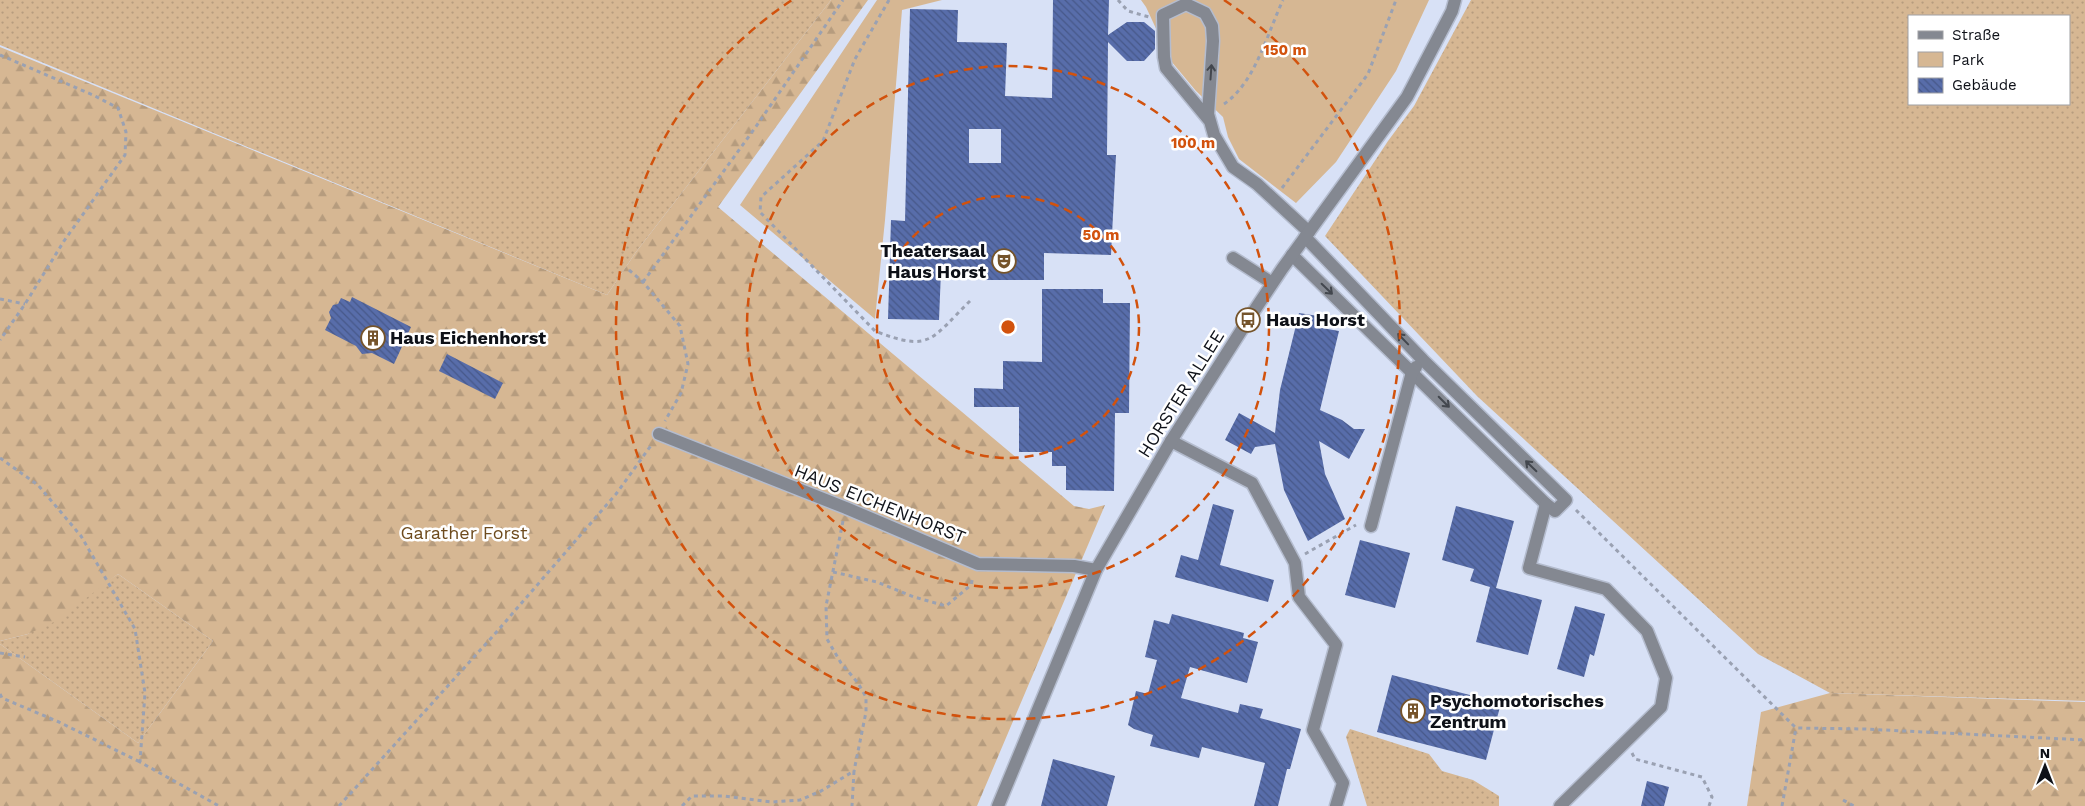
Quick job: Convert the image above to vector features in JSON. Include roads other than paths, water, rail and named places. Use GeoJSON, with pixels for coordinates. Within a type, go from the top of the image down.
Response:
{"type":"FeatureCollection","features":[{"type":"Feature","properties":{"kind":"street","name":"HORSTER ALLEE"},"geometry":{"type":"LineString","coordinates":[[998,806],[1096,570],[1171,441],[1272,283],[1407,97],[1452,11],[1455,0]]}},
{"type":"Feature","properties":{"kind":"street"},"geometry":{"type":"LineString","coordinates":[[1209,117],[1166,68],[1163,15],[1186,4],[1205,13],[1212,26],[1209,117],[1214,135],[1233,167],[1257,184],[1307,234],[1423,360],[1566,500],[1555,511],[1546,504],[1292,255]]}},
{"type":"Feature","properties":{"kind":"street"},"geometry":{"type":"LineString","coordinates":[[1233,258],[1272,283]]}},
{"type":"Feature","properties":{"kind":"street"},"geometry":{"type":"LineString","coordinates":[[1373,521],[1412,372],[1423,360]]}},
{"type":"Feature","properties":{"kind":"street","name":"HAUS EICHENHORST"},"geometry":{"type":"LineString","coordinates":[[658,434],[846,508],[978,564],[1074,566],[1096,570]]}},
{"type":"Feature","properties":{"kind":"street"},"geometry":{"type":"LineString","coordinates":[[1171,441],[1252,483],[1294,560],[1299,598],[1336,646],[1313,730],[1342,783],[1336,806]]}},
{"type":"Feature","properties":{"kind":"street"},"geometry":{"type":"LineString","coordinates":[[1546,504],[1528,568],[1606,589],[1647,631],[1666,678],[1661,707],[1560,806]]}},
{"type":"Feature","properties":{"kind":"place","name":"Theatersaal Haus Horst"},"geometry":{"type":"Point","coordinates":[1004,261]}},
{"type":"Feature","properties":{"kind":"place","name":"Haus Horst"},"geometry":{"type":"Point","coordinates":[1248,320]}},
{"type":"Feature","properties":{"kind":"place","name":"Haus Eichenhorst"},"geometry":{"type":"Point","coordinates":[373,338]}},
{"type":"Feature","properties":{"kind":"place","name":"Psychomotorisches Zentrum"},"geometry":{"type":"Point","coordinates":[1413,711]}},
{"type":"Feature","properties":{"kind":"park label","name":"Garather Forst"},"geometry":{"type":"Point","coordinates":[464,533]}}]}
